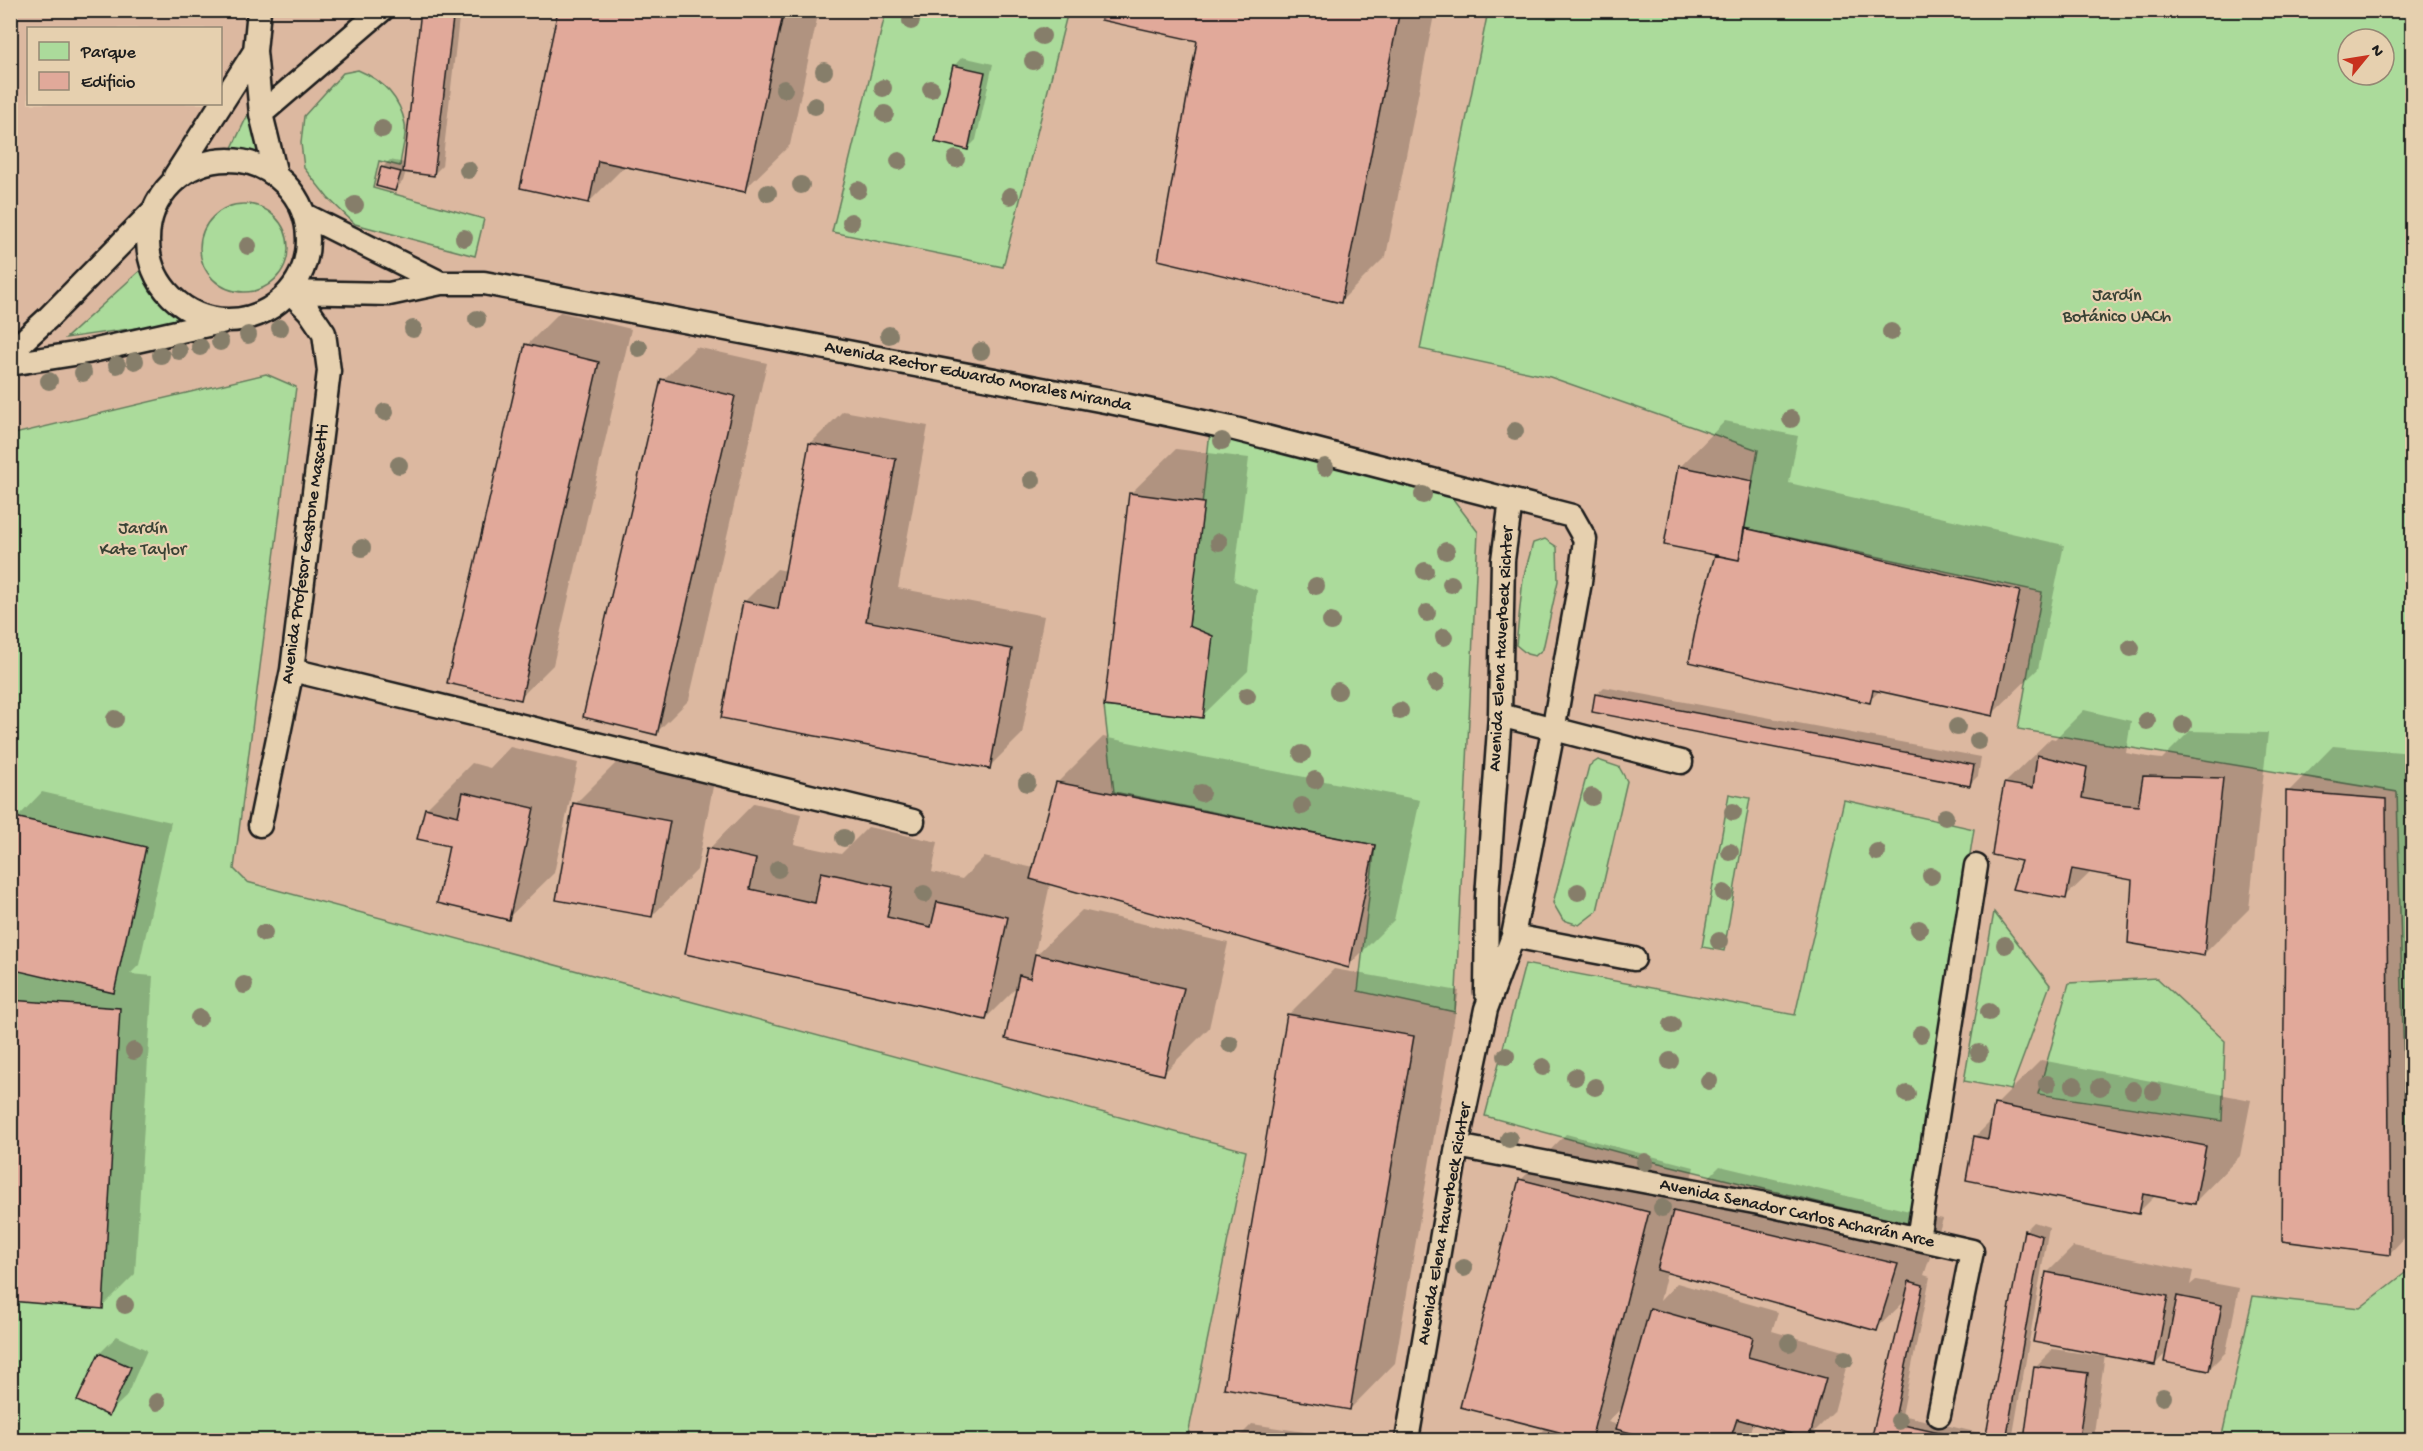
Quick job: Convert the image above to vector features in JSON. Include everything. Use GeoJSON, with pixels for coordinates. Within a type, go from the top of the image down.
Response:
{"type":"FeatureCollection","features":[{"type":"Feature","properties":{"kind":"lane"},"geometry":{"type":"LineString","coordinates":[[259,10],[255,51],[261,114],[276,175]]}},
{"type":"Feature","properties":{"kind":"lane"},"geometry":{"type":"LineString","coordinates":[[261,114],[382,10]]}},
{"type":"Feature","properties":{"kind":"lane"},"geometry":{"type":"LineString","coordinates":[[222,102],[255,51]]}},
{"type":"Feature","properties":{"kind":"lane"},"geometry":{"type":"LineString","coordinates":[[10,353],[47,319],[152,212],[220,105]]}},
{"type":"Feature","properties":{"kind":"lane"},"geometry":{"type":"LineString","coordinates":[[10,364],[87,352],[226,321],[250,318],[272,308],[290,292],[303,269],[309,242],[305,215],[293,193],[276,175],[256,164],[234,160],[211,161],[190,169],[171,182]]}},
{"type":"Feature","properties":{"kind":"lane"},"geometry":{"type":"LineString","coordinates":[[152,212],[147,242],[154,272],[171,297],[196,315],[226,321]]}},
{"type":"Feature","properties":{"kind":"lane","name":"Avenida Rector Eduardo Morales Miranda"},"geometry":{"type":"LineString","coordinates":[[305,215],[441,283]]}},
{"type":"Feature","properties":{"kind":"lane","name":"Avenida Rector Eduardo Morales Miranda"},"geometry":{"type":"LineString","coordinates":[[290,292],[389,294],[441,283],[484,283],[1110,402],[1232,428],[1511,500]]}},
{"type":"Feature","properties":{"kind":"lane","name":"Avenida Profesor Gastone Mascetti"},"geometry":{"type":"LineString","coordinates":[[260,825],[292,670],[329,371],[324,333],[309,311],[290,292]]}},
{"type":"Feature","properties":{"kind":"lane","name":"Avenida Elena Haverbeck Richter"},"geometry":{"type":"LineString","coordinates":[[1407,1440],[1457,1146],[1486,1009],[1514,936],[1580,582],[1585,538],[1572,516],[1511,500],[1503,560],[1500,715],[1487,897],[1486,1009]]}},
{"type":"Feature","properties":{"kind":"lane"},"geometry":{"type":"LineString","coordinates":[[292,670],[913,821]]}},
{"type":"Feature","properties":{"kind":"lane"},"geometry":{"type":"LineString","coordinates":[[1500,715],[1553,731],[1681,762]]}},
{"type":"Feature","properties":{"kind":"lane"},"geometry":{"type":"LineString","coordinates":[[1918,1239],[1976,866]]}},
{"type":"Feature","properties":{"kind":"lane"},"geometry":{"type":"LineString","coordinates":[[1514,936],[1634,959]]}},
{"type":"Feature","properties":{"kind":"lane","name":"Avenida Senador Carlos Acharán Arce"},"geometry":{"type":"LineString","coordinates":[[1457,1146],[1760,1203],[1971,1251],[1939,1415]]}},
{"type":"Feature","properties":{"kind":"shaded area"},"geometry":{"type":"Polygon","coordinates":[[[10,11],[2412,11],[2412,1440],[1187,1440],[1246,1152],[247,882],[234,869],[11,809],[10,11]]]}},
{"type":"Feature","properties":{"kind":"green space"},"geometry":{"type":"Polygon","coordinates":[[[886,11],[1068,11],[1003,267],[832,232],[886,11]]]}},
{"type":"Feature","properties":{"kind":"green space","name":"Jardín Botánico UACh"},"geometry":{"type":"Polygon","coordinates":[[[1488,11],[2412,11],[2412,1440],[2221,1440],[2253,1296],[2360,1308],[2409,1270],[2397,792],[2018,729],[2042,592],[1744,528],[1758,450],[1550,377],[1420,349],[1488,11]]]}},
{"type":"Feature","properties":{"kind":"green space"},"geometry":{"type":"Polygon","coordinates":[[[358,70],[375,79],[389,91],[403,114],[405,124],[400,166],[379,161],[373,188],[484,219],[475,256],[355,224],[328,198],[304,168],[301,143],[304,116],[343,73],[358,70]]]}},
{"type":"Feature","properties":{"kind":"green space"},"geometry":{"type":"Polygon","coordinates":[[[251,108],[260,159],[230,152],[251,108]]]}},
{"type":"Feature","properties":{"kind":"green space"},"geometry":{"type":"Polygon","coordinates":[[[244,204],[261,207],[275,217],[285,231],[288,248],[285,265],[275,279],[261,289],[244,292],[227,289],[213,279],[203,265],[200,248],[203,231],[213,217],[227,207],[244,204]]]}},
{"type":"Feature","properties":{"kind":"green space"},"geometry":{"type":"Polygon","coordinates":[[[145,266],[157,289],[185,321],[66,338],[145,266]]]}},
{"type":"Feature","properties":{"kind":"green space","name":"Jardín Kate Taylor"},"geometry":{"type":"Polygon","coordinates":[[[266,374],[296,387],[234,869],[247,882],[1246,1151],[1187,1440],[11,1440],[10,435],[266,374]]]}},
{"type":"Feature","properties":{"kind":"green space"},"geometry":{"type":"Polygon","coordinates":[[[1210,431],[1450,495],[1478,532],[1455,1012],[1358,991],[1375,845],[1114,792],[1104,706],[1202,718],[1189,626],[1210,431]]]}},
{"type":"Feature","properties":{"kind":"green space"},"geometry":{"type":"Polygon","coordinates":[[[1545,539],[1557,547],[1558,581],[1543,649],[1535,656],[1527,654],[1516,645],[1523,579],[1533,543],[1545,539]]]}},
{"type":"Feature","properties":{"kind":"green space"},"geometry":{"type":"Polygon","coordinates":[[[1598,760],[1619,767],[1627,781],[1597,911],[1579,925],[1563,920],[1553,903],[1589,766],[1598,760]]]}},
{"type":"Feature","properties":{"kind":"green space"},"geometry":{"type":"Polygon","coordinates":[[[1729,794],[1750,798],[1724,951],[1702,947],[1729,794]]]}},
{"type":"Feature","properties":{"kind":"green space"},"geometry":{"type":"Polygon","coordinates":[[[1844,800],[1974,829],[1911,1225],[1647,1160],[1485,1116],[1525,964],[1795,1015],[1844,800]]]}},
{"type":"Feature","properties":{"kind":"green space"},"geometry":{"type":"Polygon","coordinates":[[[1994,912],[2050,985],[2011,1090],[1964,1081],[1994,912]]]}},
{"type":"Feature","properties":{"kind":"green space"},"geometry":{"type":"Polygon","coordinates":[[[2157,978],[2225,1041],[2222,1121],[2038,1094],[2069,983],[2157,978]]]}},
{"type":"Feature","properties":{"kind":"building"},"geometry":{"type":"Polygon","coordinates":[[[421,10],[454,10],[434,176],[403,172],[421,10]]]}},
{"type":"Feature","properties":{"kind":"building"},"geometry":{"type":"Polygon","coordinates":[[[558,10],[784,10],[745,192],[598,161],[589,203],[520,188],[558,10]]]}},
{"type":"Feature","properties":{"kind":"building"},"geometry":{"type":"Polygon","coordinates":[[[1104,10],[1400,10],[1341,303],[1158,260],[1197,41],[1101,20],[1104,10]]]}},
{"type":"Feature","properties":{"kind":"building"},"geometry":{"type":"Polygon","coordinates":[[[953,65],[985,72],[968,150],[935,142],[953,65]]]}},
{"type":"Feature","properties":{"kind":"building"},"geometry":{"type":"Polygon","coordinates":[[[381,167],[401,172],[395,191],[376,186],[381,167]]]}},
{"type":"Feature","properties":{"kind":"building"},"geometry":{"type":"Polygon","coordinates":[[[525,344],[599,362],[521,700],[447,683],[525,344]]]}},
{"type":"Feature","properties":{"kind":"building"},"geometry":{"type":"Polygon","coordinates":[[[661,379],[735,396],[657,735],[583,717],[661,379]]]}},
{"type":"Feature","properties":{"kind":"building"},"geometry":{"type":"Polygon","coordinates":[[[809,443],[896,459],[866,621],[1012,649],[990,769],[721,718],[743,601],[778,609],[809,443]]]}},
{"type":"Feature","properties":{"kind":"building"},"geometry":{"type":"Polygon","coordinates":[[[1678,466],[1753,481],[1739,560],[1664,545],[1678,466]]]}},
{"type":"Feature","properties":{"kind":"building"},"geometry":{"type":"Polygon","coordinates":[[[1129,493],[1204,503],[1189,626],[1213,636],[1203,718],[1104,706],[1129,493]]]}},
{"type":"Feature","properties":{"kind":"building"},"geometry":{"type":"Polygon","coordinates":[[[1744,528],[2020,591],[1993,716],[1873,690],[1870,703],[1689,662],[1698,616],[1715,555],[1739,560],[1744,528]]]}},
{"type":"Feature","properties":{"kind":"building"},"geometry":{"type":"Polygon","coordinates":[[[1595,694],[1974,765],[1970,786],[1592,712],[1595,694]]]}},
{"type":"Feature","properties":{"kind":"building"},"geometry":{"type":"Polygon","coordinates":[[[2037,755],[2087,767],[2082,798],[2107,803],[2138,806],[2143,776],[2223,778],[2204,956],[2128,943],[2132,880],[2072,869],[2066,899],[2012,889],[2021,861],[1992,855],[1997,820],[2004,783],[2033,788],[2037,755]]]}},
{"type":"Feature","properties":{"kind":"building"},"geometry":{"type":"Polygon","coordinates":[[[1056,782],[1375,845],[1349,968],[1030,879],[1056,782]]]}},
{"type":"Feature","properties":{"kind":"building"},"geometry":{"type":"Polygon","coordinates":[[[2286,791],[2386,799],[2390,1255],[2282,1241],[2286,791]]]}},
{"type":"Feature","properties":{"kind":"building"},"geometry":{"type":"Polygon","coordinates":[[[463,792],[534,808],[509,920],[437,903],[449,846],[417,839],[425,808],[458,816],[463,792]]]}},
{"type":"Feature","properties":{"kind":"building"},"geometry":{"type":"Polygon","coordinates":[[[573,803],[670,821],[652,917],[556,900],[573,803]]]}},
{"type":"Feature","properties":{"kind":"building"},"geometry":{"type":"Polygon","coordinates":[[[15,817],[146,847],[114,993],[10,969],[10,838],[15,817]]]}},
{"type":"Feature","properties":{"kind":"building"},"geometry":{"type":"Polygon","coordinates":[[[707,848],[756,859],[750,889],[815,903],[821,872],[893,887],[887,917],[931,927],[937,902],[1008,917],[986,1020],[685,954],[707,848]]]}},
{"type":"Feature","properties":{"kind":"building"},"geometry":{"type":"Polygon","coordinates":[[[1035,954],[1184,988],[1164,1075],[1005,1039],[1019,975],[1030,978],[1035,954]]]}},
{"type":"Feature","properties":{"kind":"building"},"geometry":{"type":"Polygon","coordinates":[[[10,1000],[120,1008],[103,1309],[10,1301],[10,1000]]]}},
{"type":"Feature","properties":{"kind":"building"},"geometry":{"type":"Polygon","coordinates":[[[1287,1014],[1414,1036],[1350,1410],[1224,1388],[1287,1014]]]}},
{"type":"Feature","properties":{"kind":"building"},"geometry":{"type":"Polygon","coordinates":[[[1994,1104],[2206,1146],[2195,1204],[2143,1194],[2139,1214],[1966,1180],[1974,1136],[1988,1139],[1994,1104]]]}},
{"type":"Feature","properties":{"kind":"building"},"geometry":{"type":"Polygon","coordinates":[[[1519,1179],[1649,1212],[1591,1440],[1460,1407],[1519,1179]]]}},
{"type":"Feature","properties":{"kind":"building"},"geometry":{"type":"Polygon","coordinates":[[[1673,1211],[1898,1264],[1877,1331],[1657,1270],[1673,1211]]]}},
{"type":"Feature","properties":{"kind":"building"},"geometry":{"type":"Polygon","coordinates":[[[2024,1230],[2042,1236],[2006,1440],[1985,1440],[2024,1230]]]}},
{"type":"Feature","properties":{"kind":"building"},"geometry":{"type":"Polygon","coordinates":[[[2046,1272],[2168,1296],[2155,1365],[2033,1342],[2046,1272]]]}},
{"type":"Feature","properties":{"kind":"building"},"geometry":{"type":"Polygon","coordinates":[[[1909,1281],[1923,1285],[1894,1423],[1971,1440],[1871,1440],[1909,1281]]]}},
{"type":"Feature","properties":{"kind":"building"},"geometry":{"type":"Polygon","coordinates":[[[2177,1296],[2222,1305],[2209,1371],[2164,1362],[2177,1296]]]}},
{"type":"Feature","properties":{"kind":"building"},"geometry":{"type":"Polygon","coordinates":[[[1650,1308],[1753,1337],[1748,1357],[1826,1378],[1809,1439],[1737,1419],[1730,1440],[1657,1440],[1616,1429],[1650,1308]]]}},
{"type":"Feature","properties":{"kind":"building"},"geometry":{"type":"Polygon","coordinates":[[[99,1353],[131,1367],[109,1416],[77,1401],[99,1353]]]}},
{"type":"Feature","properties":{"kind":"building"},"geometry":{"type":"Polygon","coordinates":[[[2034,1366],[2088,1373],[2079,1440],[2024,1440],[2034,1366]]]}}]}
